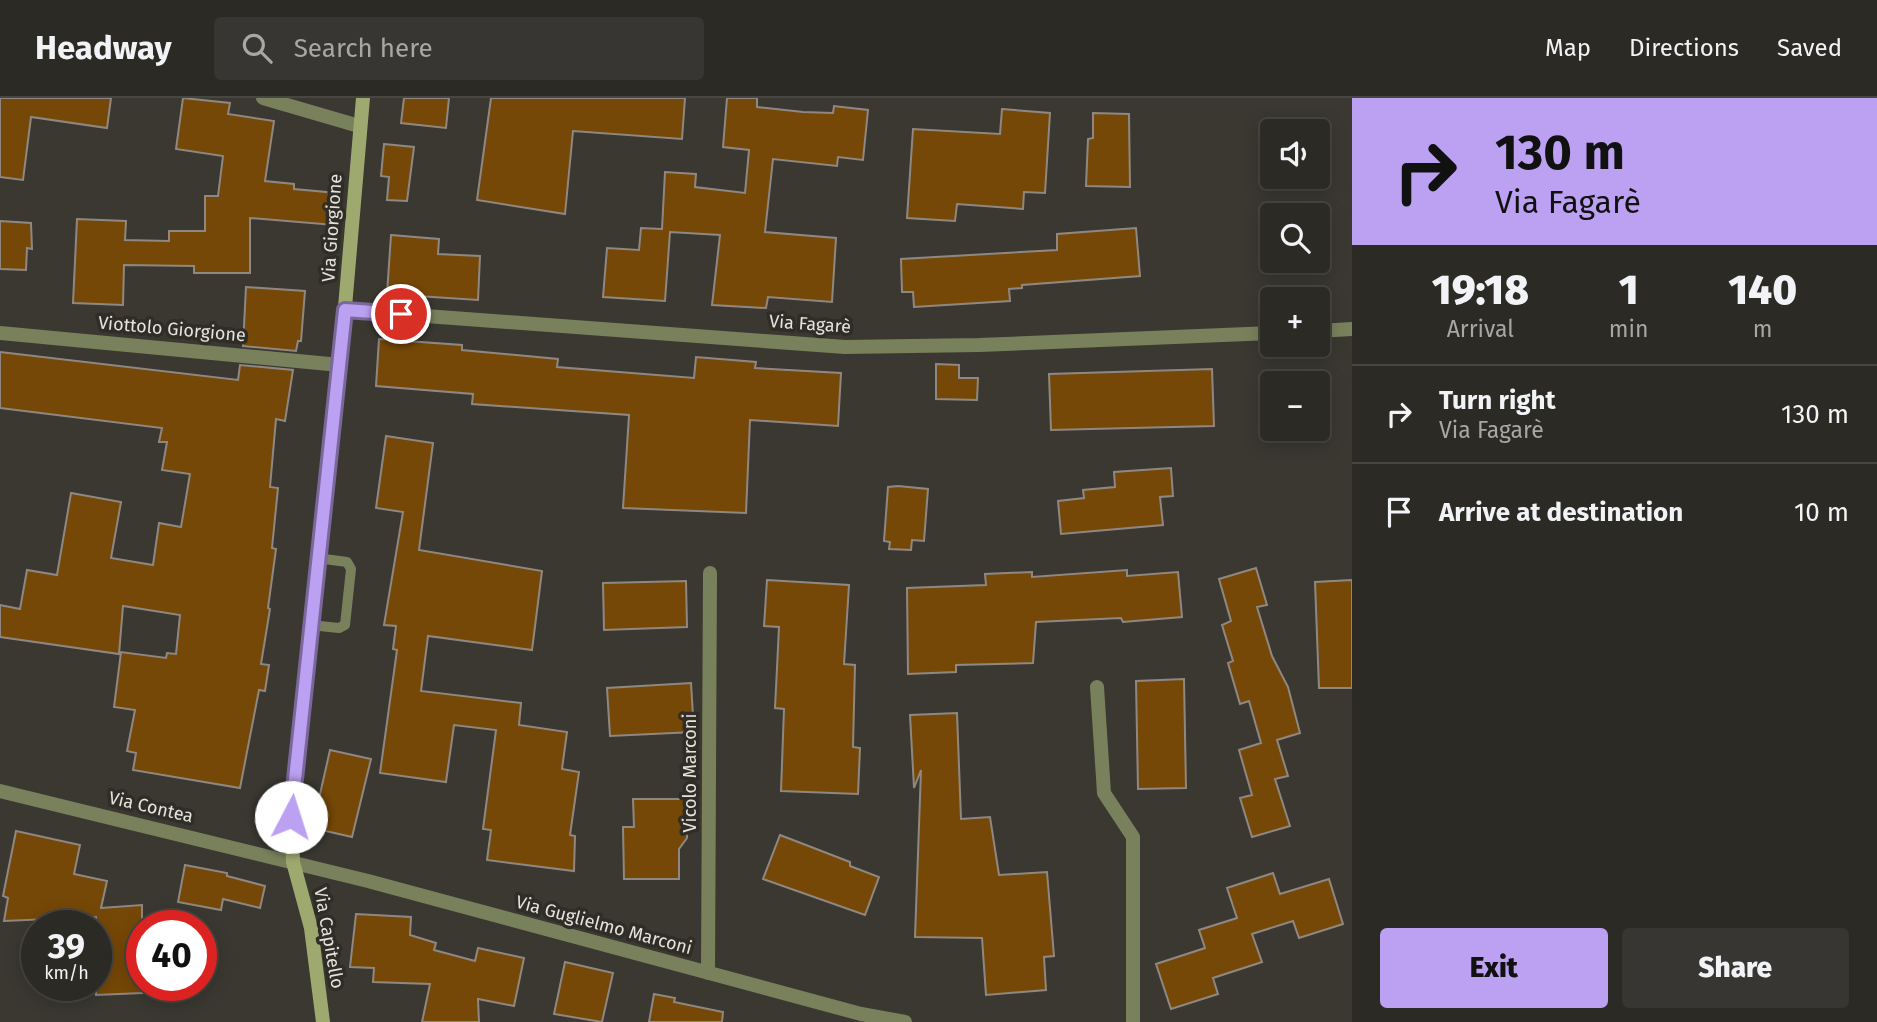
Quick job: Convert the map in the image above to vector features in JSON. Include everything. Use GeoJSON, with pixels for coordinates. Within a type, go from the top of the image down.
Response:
{"type":"FeatureCollection","features":[{"type":"Feature","properties":{"kind":"street"},"geometry":{"type":"LineString","coordinates":[[263,98],[359,126]]}},
{"type":"Feature","properties":{"kind":"street","name":"Via Giorgione"},"geometry":{"type":"LineString","coordinates":[[293,862],[291,802],[340,365],[363,98]]}},
{"type":"Feature","properties":{"kind":"street","name":"Via Fagarè"},"geometry":{"type":"LineString","coordinates":[[345,310],[845,347],[979,345],[1260,333]]}},
{"type":"Feature","properties":{"kind":"street"},"geometry":{"type":"LineString","coordinates":[[1330,330],[1352,329]]}},
{"type":"Feature","properties":{"kind":"street","name":"Viottolo Giorgione"},"geometry":{"type":"LineString","coordinates":[[0,333],[340,365]]}},
{"type":"Feature","properties":{"kind":"street","name":"Vicolo Marconi"},"geometry":{"type":"LineString","coordinates":[[708,973],[710,573]]}},
{"type":"Feature","properties":{"kind":"street"},"geometry":{"type":"LineString","coordinates":[[1097,687],[1104,793],[1133,836],[1133,1022]]}},
{"type":"Feature","properties":{"kind":"street","name":"Via Contea"},"geometry":{"type":"LineString","coordinates":[[0,791],[293,862]]}},
{"type":"Feature","properties":{"kind":"street","name":"Via Guglielmo Marconi"},"geometry":{"type":"LineString","coordinates":[[293,862],[861,1014],[905,1022]]}},
{"type":"Feature","properties":{"kind":"street","name":"Via Capitello"},"geometry":{"type":"LineString","coordinates":[[293,862],[311,928],[323,1022]]}},
{"type":"Feature","properties":{"kind":"lane"},"geometry":{"type":"LineString","coordinates":[[310,625],[342,627],[348,591],[350,564],[317,558]]}},
{"type":"Feature","properties":{"kind":"building"},"geometry":{"type":"Polygon","coordinates":[[[0,98],[111,98],[107,128],[31,117],[23,180],[0,177],[0,98]]]}},
{"type":"Feature","properties":{"kind":"building"},"geometry":{"type":"Polygon","coordinates":[[[183,98],[230,103],[228,114],[274,121],[265,181],[294,184],[294,189],[337,193],[334,225],[250,218],[250,273],[194,273],[194,266],[124,265],[123,305],[73,303],[77,219],[126,221],[125,240],[169,241],[169,231],[205,231],[205,196],[218,196],[223,156],[176,149],[183,98]]]}},
{"type":"Feature","properties":{"kind":"building"},"geometry":{"type":"Polygon","coordinates":[[[404,98],[449,98],[446,128],[401,123],[404,98]]]}},
{"type":"Feature","properties":{"kind":"building"},"geometry":{"type":"Polygon","coordinates":[[[491,98],[685,98],[682,139],[573,131],[565,214],[477,200],[491,98]]]}},
{"type":"Feature","properties":{"kind":"building"},"geometry":{"type":"Polygon","coordinates":[[[727,98],[757,98],[757,107],[803,112],[833,113],[834,106],[868,110],[863,160],[838,157],[837,166],[773,159],[765,232],[836,238],[832,302],[768,297],[766,308],[712,305],[720,235],[670,232],[665,301],[603,297],[607,248],[639,250],[641,228],[662,229],[665,172],[696,174],[695,187],[745,193],[749,150],[723,147],[727,98]]]}},
{"type":"Feature","properties":{"kind":"building"},"geometry":{"type":"Polygon","coordinates":[[[1002,109],[1050,113],[1045,193],[1024,192],[1023,209],[957,204],[955,221],[907,218],[913,129],[1000,134],[1002,109]]]}},
{"type":"Feature","properties":{"kind":"building"},"geometry":{"type":"Polygon","coordinates":[[[1093,113],[1129,114],[1130,187],[1086,186],[1088,139],[1093,138],[1093,113]]]}},
{"type":"Feature","properties":{"kind":"building"},"geometry":{"type":"Polygon","coordinates":[[[384,144],[414,147],[407,201],[387,200],[389,177],[381,176],[384,144]]]}},
{"type":"Feature","properties":{"kind":"building"},"geometry":{"type":"Polygon","coordinates":[[[0,221],[31,223],[32,249],[27,248],[26,270],[0,269],[0,221]]]}},
{"type":"Feature","properties":{"kind":"building"},"geometry":{"type":"Polygon","coordinates":[[[1136,228],[1140,276],[1022,285],[1022,288],[1009,289],[1010,301],[914,307],[913,292],[902,292],[901,259],[1057,250],[1057,234],[1136,228]]]}},
{"type":"Feature","properties":{"kind":"building"},"geometry":{"type":"Polygon","coordinates":[[[391,235],[439,239],[438,254],[480,256],[478,300],[387,294],[391,235]]]}},
{"type":"Feature","properties":{"kind":"building"},"geometry":{"type":"Polygon","coordinates":[[[246,287],[305,291],[301,341],[298,341],[296,351],[243,346],[246,287]]]}},
{"type":"Feature","properties":{"kind":"building"},"geometry":{"type":"Polygon","coordinates":[[[379,339],[462,345],[462,350],[558,359],[557,367],[694,378],[696,357],[756,362],[755,368],[841,373],[838,426],[750,420],[746,513],[623,508],[629,415],[472,404],[473,394],[376,386],[379,339]]]}},
{"type":"Feature","properties":{"kind":"building"},"geometry":{"type":"Polygon","coordinates":[[[0,352],[238,380],[240,365],[293,370],[285,421],[276,419],[270,487],[278,488],[272,548],[276,549],[261,664],[269,665],[265,691],[259,690],[240,788],[133,770],[136,753],[127,751],[135,710],[114,707],[121,652],[166,658],[167,653],[176,654],[180,615],[123,606],[119,654],[0,637],[0,605],[20,609],[27,570],[57,575],[71,493],[121,502],[111,558],[153,565],[159,523],[181,527],[190,474],[162,470],[167,442],[159,442],[162,428],[0,408],[0,352]]]}},
{"type":"Feature","properties":{"kind":"building"},"geometry":{"type":"Polygon","coordinates":[[[936,364],[959,365],[959,378],[978,378],[977,400],[936,399],[936,364]]]}},
{"type":"Feature","properties":{"kind":"building"},"geometry":{"type":"Polygon","coordinates":[[[1212,369],[1214,426],[1051,430],[1049,374],[1212,369]]]}},
{"type":"Feature","properties":{"kind":"building"},"geometry":{"type":"Polygon","coordinates":[[[386,436],[433,443],[419,550],[542,571],[532,650],[428,636],[421,691],[521,703],[519,725],[567,732],[562,769],[579,772],[570,835],[575,836],[574,871],[487,860],[491,830],[483,829],[496,730],[454,725],[446,782],[380,773],[397,650],[393,649],[396,626],[384,625],[403,512],[376,508],[386,436]]]}},
{"type":"Feature","properties":{"kind":"building"},"geometry":{"type":"Polygon","coordinates":[[[1171,468],[1173,496],[1160,497],[1163,525],[1061,534],[1058,501],[1084,498],[1083,490],[1115,487],[1114,472],[1171,468]]]}},
{"type":"Feature","properties":{"kind":"building"},"geometry":{"type":"Polygon","coordinates":[[[888,487],[928,489],[924,541],[912,540],[911,550],[889,549],[890,542],[884,541],[888,487]]]}},
{"type":"Feature","properties":{"kind":"building"},"geometry":{"type":"Polygon","coordinates":[[[1256,568],[1267,605],[1257,607],[1272,656],[1288,687],[1300,733],[1277,740],[1288,776],[1275,779],[1290,826],[1252,837],[1240,798],[1252,795],[1239,750],[1261,743],[1249,701],[1240,704],[1228,663],[1233,661],[1222,625],[1231,621],[1219,579],[1256,568]]]}},
{"type":"Feature","properties":{"kind":"building"},"geometry":{"type":"Polygon","coordinates":[[[1127,570],[1127,576],[1178,572],[1182,617],[1123,622],[1121,618],[1036,622],[1033,663],[956,665],[956,672],[908,674],[907,588],[986,585],[985,574],[1032,572],[1032,577],[1127,570]]]}},
{"type":"Feature","properties":{"kind":"building"},"geometry":{"type":"Polygon","coordinates":[[[767,580],[849,585],[844,664],[855,665],[853,747],[860,748],[858,794],[781,791],[784,709],[775,708],[779,627],[764,626],[767,580]]]}},
{"type":"Feature","properties":{"kind":"building"},"geometry":{"type":"Polygon","coordinates":[[[1352,580],[1352,688],[1319,688],[1315,582],[1352,580]]]}},
{"type":"Feature","properties":{"kind":"building"},"geometry":{"type":"Polygon","coordinates":[[[686,581],[687,627],[604,630],[603,583],[686,581]]]}},
{"type":"Feature","properties":{"kind":"building"},"geometry":{"type":"Polygon","coordinates":[[[1184,679],[1186,788],[1138,789],[1136,681],[1184,679]]]}},
{"type":"Feature","properties":{"kind":"building"},"geometry":{"type":"Polygon","coordinates":[[[691,683],[694,732],[610,736],[607,688],[691,683]]]}},
{"type":"Feature","properties":{"kind":"building"},"geometry":{"type":"Polygon","coordinates":[[[957,713],[961,819],[990,817],[999,875],[1047,872],[1054,956],[1044,957],[1046,990],[986,995],[982,938],[915,937],[921,770],[914,788],[910,715],[957,713]]]}},
{"type":"Feature","properties":{"kind":"building"},"geometry":{"type":"Polygon","coordinates":[[[330,750],[371,759],[352,837],[317,829],[320,813],[316,812],[330,750]]]}},
{"type":"Feature","properties":{"kind":"building"},"geometry":{"type":"Polygon","coordinates":[[[633,799],[687,799],[687,838],[679,849],[679,879],[624,879],[623,827],[634,827],[633,799]]]}},
{"type":"Feature","properties":{"kind":"building"},"geometry":{"type":"Polygon","coordinates":[[[16,831],[80,845],[74,874],[107,881],[101,908],[142,905],[142,910],[126,910],[126,994],[112,994],[112,910],[21,910],[21,920],[4,921],[8,898],[3,896],[16,831]]]}},
{"type":"Feature","properties":{"kind":"building"},"geometry":{"type":"Polygon","coordinates":[[[780,835],[850,862],[850,866],[879,877],[865,915],[763,879],[780,835]]]}},
{"type":"Feature","properties":{"kind":"building"},"geometry":{"type":"Polygon","coordinates":[[[185,865],[227,873],[227,876],[265,886],[260,908],[223,899],[221,910],[178,902],[185,865]]]}},
{"type":"Feature","properties":{"kind":"building"},"geometry":{"type":"Polygon","coordinates":[[[1273,873],[1280,894],[1329,879],[1343,924],[1299,938],[1293,921],[1252,934],[1262,962],[1213,978],[1218,994],[1171,1009],[1156,964],[1205,948],[1199,930],[1237,918],[1227,888],[1273,873]]]}},
{"type":"Feature","properties":{"kind":"building"},"geometry":{"type":"Polygon","coordinates":[[[356,914],[411,917],[410,935],[436,943],[434,950],[475,961],[478,948],[524,958],[514,1006],[478,999],[479,1022],[422,1022],[430,984],[373,982],[374,968],[350,967],[356,914]]]}},
{"type":"Feature","properties":{"kind":"building"},"geometry":{"type":"Polygon","coordinates":[[[565,962],[613,973],[602,1022],[554,1014],[565,962]]]}},
{"type":"Feature","properties":{"kind":"building"},"geometry":{"type":"Polygon","coordinates":[[[654,994],[675,998],[674,1002],[723,1012],[722,1022],[649,1022],[654,994]]]}},
{"type":"Feature","properties":{"kind":"route"},"geometry":{"type":"LineString","coordinates":[[291,817],[345,310],[401,314]]}}]}
